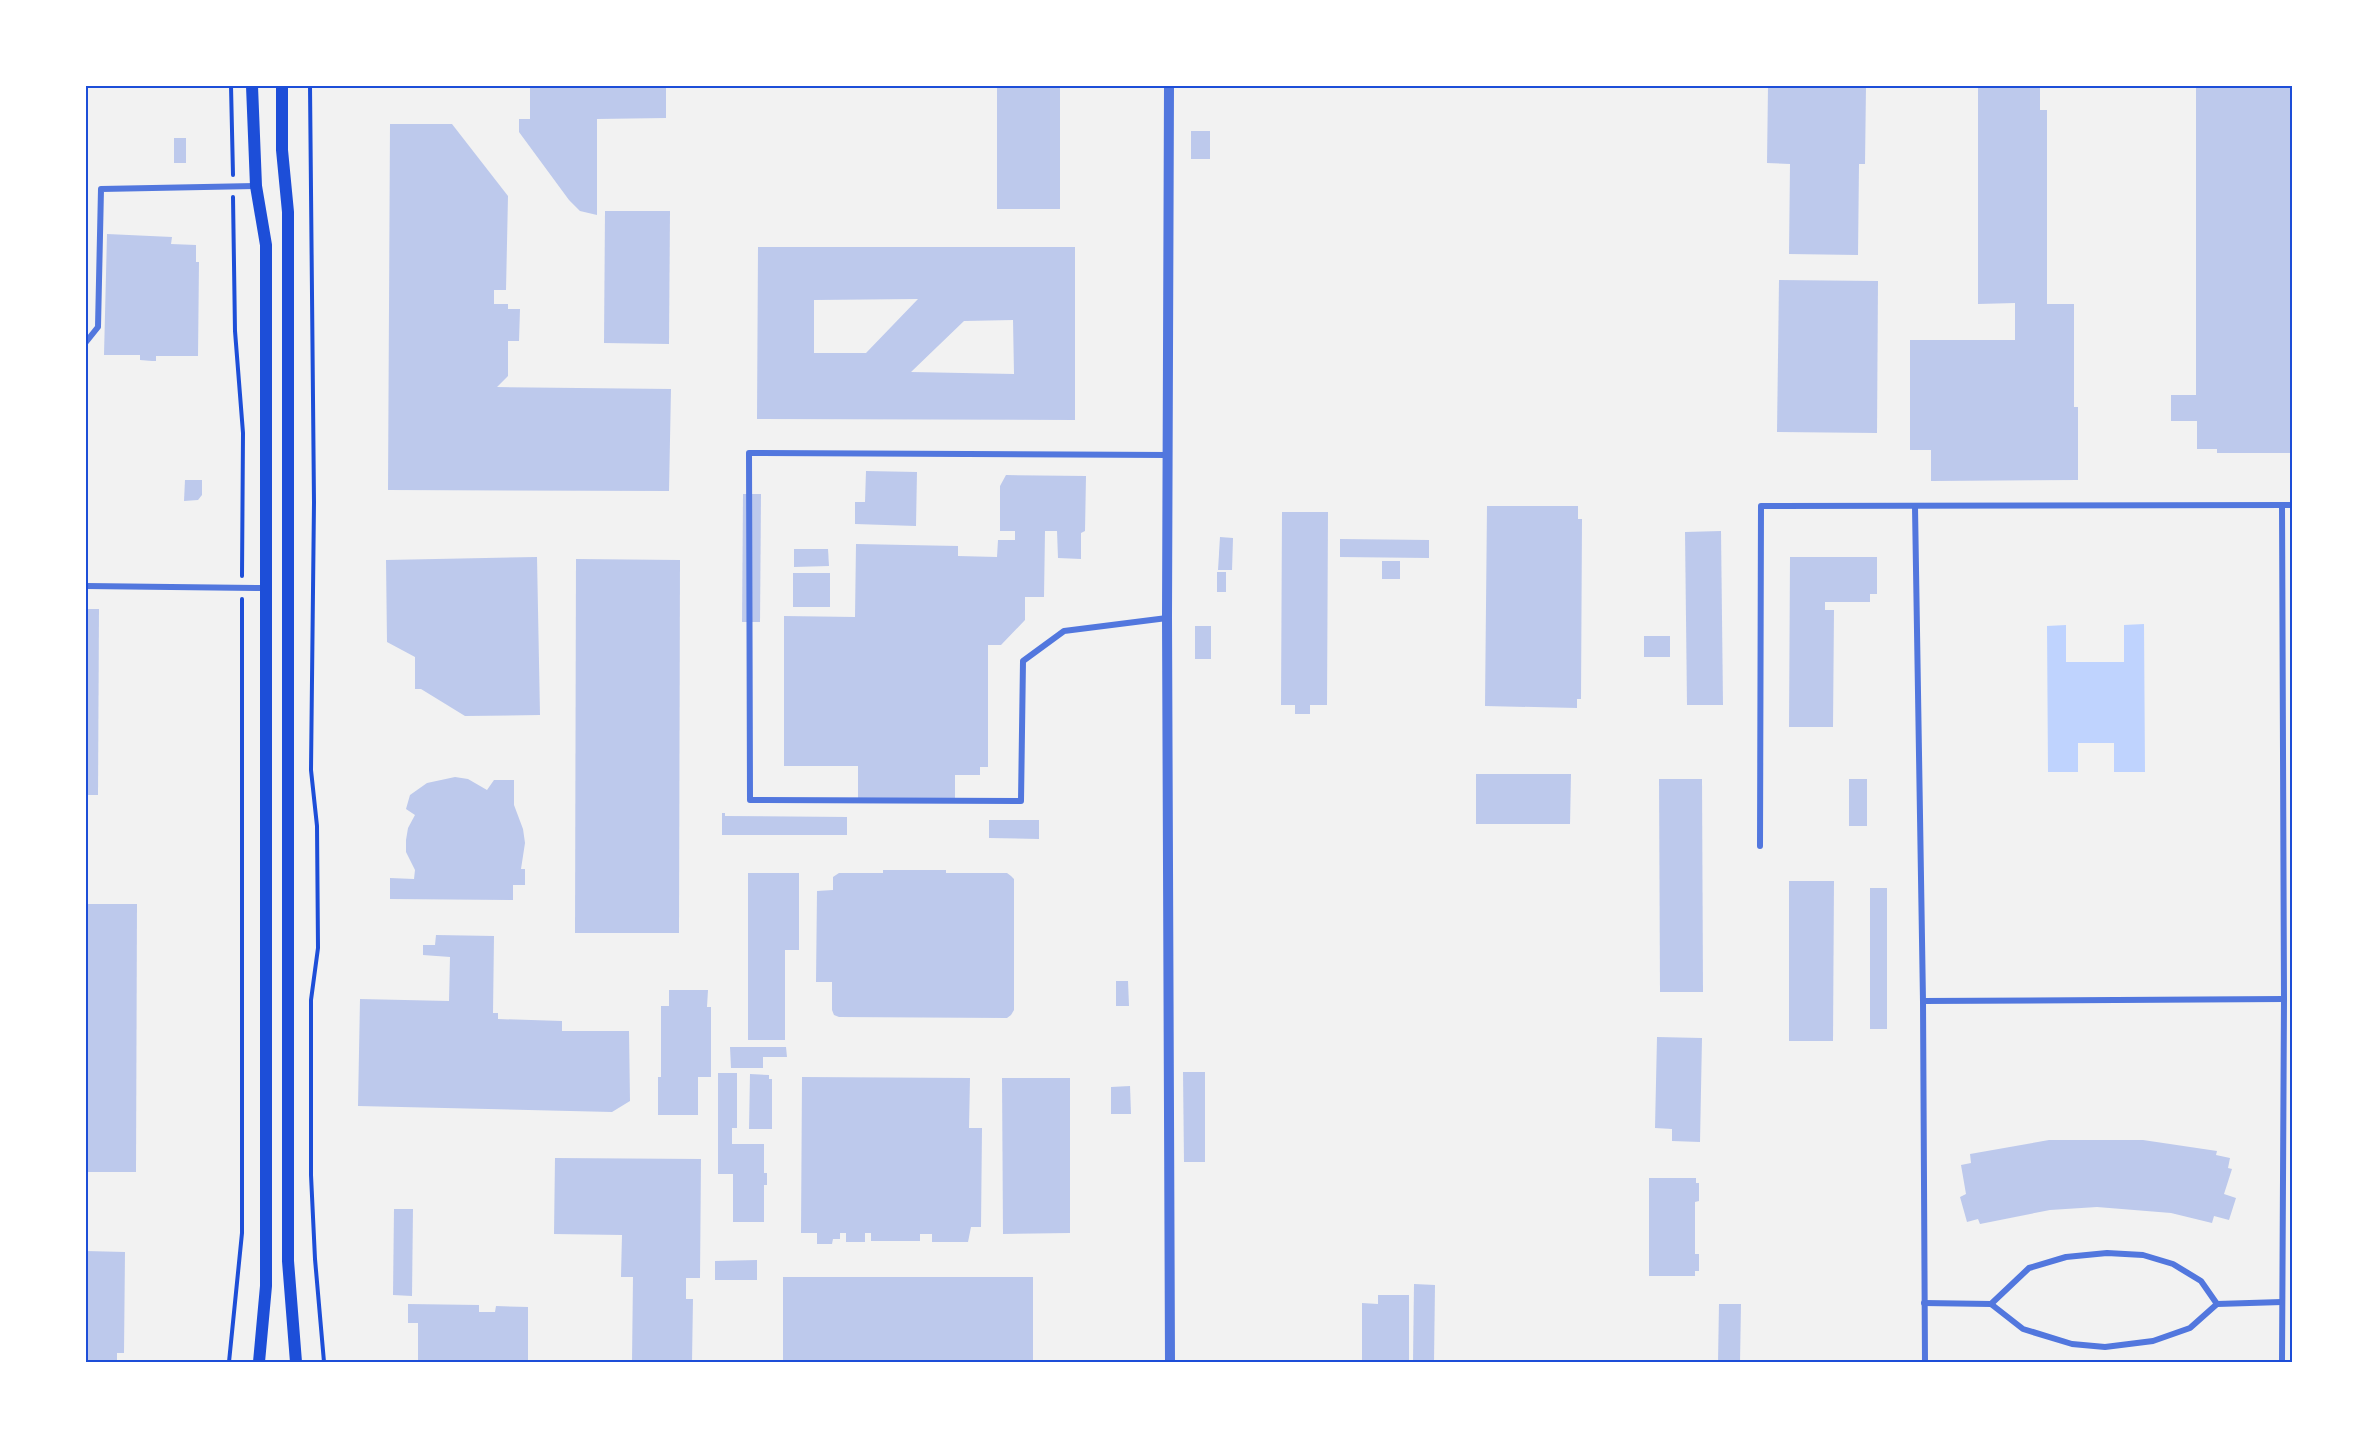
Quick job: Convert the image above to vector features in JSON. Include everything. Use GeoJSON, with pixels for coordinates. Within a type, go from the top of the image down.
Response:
{"type":"FeatureCollection","features":[{"type":"Feature","properties":{"kind":"main road"},"geometry":{"type":"LineString","coordinates":[[252,86],[256,186],[266,245],[266,1286],[259,1362]]}},
{"type":"Feature","properties":{"kind":"main road"},"geometry":{"type":"LineString","coordinates":[[282,86],[282,150],[288,212],[288,1261],[296,1362]]}},
{"type":"Feature","properties":{"kind":"street"},"geometry":{"type":"LineString","coordinates":[[1169,86],[1167,618],[1170,1362]]}},
{"type":"Feature","properties":{"kind":"street"},"geometry":{"type":"LineString","coordinates":[[86,342],[98,327],[101,189],[256,186]]}},
{"type":"Feature","properties":{"kind":"street"},"geometry":{"type":"LineString","coordinates":[[1167,618],[1064,631],[1023,661],[1021,801],[750,800],[749,453],[1168,455]]}},
{"type":"Feature","properties":{"kind":"street"},"geometry":{"type":"LineString","coordinates":[[2282,504],[2284,999],[2282,1362]]}},
{"type":"Feature","properties":{"kind":"street"},"geometry":{"type":"LineString","coordinates":[[1760,846],[1761,506],[2292,505]]}},
{"type":"Feature","properties":{"kind":"street"},"geometry":{"type":"LineString","coordinates":[[1915,507],[1923,1001],[1925,1362]]}},
{"type":"Feature","properties":{"kind":"street"},"geometry":{"type":"LineString","coordinates":[[86,586],[265,588]]}},
{"type":"Feature","properties":{"kind":"street"},"geometry":{"type":"LineString","coordinates":[[1923,1001],[2284,999]]}},
{"type":"Feature","properties":{"kind":"street"},"geometry":{"type":"LineString","coordinates":[[1991,1304],[2029,1268],[2066,1257],[2107,1253],[2143,1255],[2173,1264],[2201,1281],[2217,1304]]}},
{"type":"Feature","properties":{"kind":"street"},"geometry":{"type":"LineString","coordinates":[[1924,1303],[1991,1304],[2023,1329],[2072,1344],[2105,1347],[2153,1341],[2190,1328],[2217,1304],[2282,1302]]}},
{"type":"Feature","properties":{"kind":"path"},"geometry":{"type":"LineString","coordinates":[[229,1362],[242,1233],[243,433],[235,331],[231,86]]}},
{"type":"Feature","properties":{"kind":"path"},"geometry":{"type":"LineString","coordinates":[[310,86],[314,490],[311,770],[317,826],[318,948],[310,1000],[311,1163],[315,1259],[324,1362]]}},
{"type":"Feature","properties":{"kind":"water"},"geometry":{"type":"Polygon","coordinates":[[[2144,624],[2145,772],[2114,772],[2114,743],[2078,743],[2078,772],[2048,772],[2047,626],[2066,625],[2066,662],[2124,662],[2124,625],[2144,624]]]}},
{"type":"Feature","properties":{"kind":"building"},"geometry":{"type":"Polygon","coordinates":[[[530,86],[666,86],[666,118],[597,119],[597,215],[580,211],[569,200],[519,132],[519,119],[530,119],[530,86]]]}},
{"type":"Feature","properties":{"kind":"building"},"geometry":{"type":"Polygon","coordinates":[[[997,86],[1060,86],[1060,209],[997,209],[997,86]]]}},
{"type":"Feature","properties":{"kind":"building"},"geometry":{"type":"Polygon","coordinates":[[[1768,86],[1866,86],[1865,164],[1859,164],[1858,255],[1789,254],[1790,164],[1767,163],[1768,86]]]}},
{"type":"Feature","properties":{"kind":"building"},"geometry":{"type":"Polygon","coordinates":[[[1978,86],[2040,86],[2040,110],[2047,110],[2047,304],[2074,304],[2074,407],[2078,407],[2078,480],[1931,481],[1931,450],[1910,450],[1910,340],[2015,340],[2015,303],[1978,304],[1978,86]]]}},
{"type":"Feature","properties":{"kind":"building"},"geometry":{"type":"Polygon","coordinates":[[[2196,86],[2292,86],[2292,453],[2217,453],[2217,449],[2197,449],[2197,421],[2171,421],[2171,395],[2196,395],[2196,86]]]}},
{"type":"Feature","properties":{"kind":"building"},"geometry":{"type":"Polygon","coordinates":[[[390,124],[452,124],[508,196],[506,290],[494,290],[494,304],[508,304],[508,309],[520,309],[519,341],[508,341],[508,376],[497,387],[671,389],[669,491],[388,490],[390,124]]]}},
{"type":"Feature","properties":{"kind":"building"},"geometry":{"type":"Polygon","coordinates":[[[1191,131],[1210,131],[1210,159],[1191,159],[1191,131]]]}},
{"type":"Feature","properties":{"kind":"building"},"geometry":{"type":"Polygon","coordinates":[[[174,138],[186,138],[186,163],[174,163],[174,138]]]}},
{"type":"Feature","properties":{"kind":"building"},"geometry":{"type":"Polygon","coordinates":[[[605,211],[670,211],[669,344],[604,343],[605,211]]]}},
{"type":"Feature","properties":{"kind":"building"},"geometry":{"type":"Polygon","coordinates":[[[107,234],[172,237],[171,244],[196,245],[196,262],[199,262],[198,356],[156,356],[156,361],[152,361],[140,360],[140,355],[104,355],[107,234]]]}},
{"type":"Feature","properties":{"kind":"building"},"geometry":{"type":"Polygon","coordinates":[[[758,247],[1075,247],[1075,420],[757,419],[758,247]],[[918,299],[814,300],[814,353],[866,353],[918,299]],[[1013,320],[964,321],[911,372],[1014,374],[1013,320]]]}},
{"type":"Feature","properties":{"kind":"building"},"geometry":{"type":"Polygon","coordinates":[[[1779,280],[1878,281],[1877,433],[1777,432],[1779,280]]]}},
{"type":"Feature","properties":{"kind":"building"},"geometry":{"type":"Polygon","coordinates":[[[866,471],[917,472],[916,526],[855,524],[855,502],[865,502],[866,471]]]}},
{"type":"Feature","properties":{"kind":"building"},"geometry":{"type":"Polygon","coordinates":[[[1006,475],[1086,476],[1085,531],[1081,533],[1081,559],[1058,558],[1057,531],[1045,531],[1044,597],[1025,597],[1025,620],[1001,645],[988,645],[988,767],[980,767],[980,775],[955,775],[955,803],[858,802],[858,766],[784,766],[784,616],[855,617],[856,544],[958,546],[958,556],[997,557],[998,540],[1015,540],[1015,531],[1000,531],[1000,486],[1006,475]]]}},
{"type":"Feature","properties":{"kind":"building"},"geometry":{"type":"Polygon","coordinates":[[[185,480],[202,480],[202,495],[198,500],[184,501],[185,480]]]}},
{"type":"Feature","properties":{"kind":"building"},"geometry":{"type":"Polygon","coordinates":[[[743,494],[761,494],[760,622],[742,622],[743,494]]]}},
{"type":"Feature","properties":{"kind":"building"},"geometry":{"type":"Polygon","coordinates":[[[1487,506],[1578,506],[1578,519],[1582,519],[1581,699],[1577,699],[1577,708],[1485,706],[1487,506]]]}},
{"type":"Feature","properties":{"kind":"building"},"geometry":{"type":"Polygon","coordinates":[[[1282,512],[1328,512],[1327,705],[1310,705],[1310,714],[1295,714],[1295,705],[1281,705],[1282,512]]]}},
{"type":"Feature","properties":{"kind":"building"},"geometry":{"type":"Polygon","coordinates":[[[1721,531],[1723,705],[1687,705],[1685,532],[1721,531]]]}},
{"type":"Feature","properties":{"kind":"building"},"geometry":{"type":"Polygon","coordinates":[[[1220,537],[1233,538],[1232,570],[1218,570],[1220,537]]]}},
{"type":"Feature","properties":{"kind":"building"},"geometry":{"type":"Polygon","coordinates":[[[1340,539],[1429,540],[1429,558],[1340,557],[1340,539]]]}},
{"type":"Feature","properties":{"kind":"building"},"geometry":{"type":"Polygon","coordinates":[[[794,549],[828,549],[829,566],[794,567],[794,549]]]}},
{"type":"Feature","properties":{"kind":"building"},"geometry":{"type":"Polygon","coordinates":[[[537,557],[540,715],[465,716],[421,689],[415,689],[415,657],[387,642],[386,560],[537,557]]]}},
{"type":"Feature","properties":{"kind":"building"},"geometry":{"type":"Polygon","coordinates":[[[1790,557],[1877,557],[1877,594],[1870,594],[1870,602],[1825,602],[1825,610],[1834,610],[1833,727],[1789,727],[1790,557]]]}},
{"type":"Feature","properties":{"kind":"building"},"geometry":{"type":"Polygon","coordinates":[[[576,559],[680,560],[679,933],[575,933],[576,559]]]}},
{"type":"Feature","properties":{"kind":"building"},"geometry":{"type":"Polygon","coordinates":[[[1382,561],[1400,561],[1400,579],[1382,579],[1382,561]]]}},
{"type":"Feature","properties":{"kind":"building"},"geometry":{"type":"Polygon","coordinates":[[[1217,572],[1226,572],[1226,592],[1217,592],[1217,572]]]}},
{"type":"Feature","properties":{"kind":"building"},"geometry":{"type":"Polygon","coordinates":[[[793,573],[830,573],[830,607],[793,607],[793,573]]]}},
{"type":"Feature","properties":{"kind":"building"},"geometry":{"type":"Polygon","coordinates":[[[86,609],[99,609],[98,795],[86,795],[86,609]]]}},
{"type":"Feature","properties":{"kind":"building"},"geometry":{"type":"Polygon","coordinates":[[[1195,626],[1211,626],[1211,659],[1195,659],[1195,626]]]}},
{"type":"Feature","properties":{"kind":"building"},"geometry":{"type":"Polygon","coordinates":[[[1644,636],[1670,636],[1670,657],[1644,657],[1644,636]]]}},
{"type":"Feature","properties":{"kind":"building"},"geometry":{"type":"Polygon","coordinates":[[[1476,774],[1571,774],[1570,824],[1476,824],[1476,774]]]}},
{"type":"Feature","properties":{"kind":"building"},"geometry":{"type":"Polygon","coordinates":[[[455,777],[468,779],[487,790],[494,780],[514,780],[514,805],[523,829],[525,843],[521,869],[525,869],[525,885],[513,885],[513,900],[390,899],[390,878],[414,879],[415,870],[406,852],[408,828],[415,815],[406,809],[410,795],[427,783],[455,777]]]}},
{"type":"Feature","properties":{"kind":"building"},"geometry":{"type":"Polygon","coordinates":[[[1659,779],[1702,779],[1703,992],[1660,992],[1659,779]]]}},
{"type":"Feature","properties":{"kind":"building"},"geometry":{"type":"Polygon","coordinates":[[[1849,779],[1867,779],[1867,826],[1849,826],[1849,779]]]}},
{"type":"Feature","properties":{"kind":"building"},"geometry":{"type":"Polygon","coordinates":[[[722,813],[725,813],[725,816],[847,817],[847,835],[722,835],[722,813]]]}},
{"type":"Feature","properties":{"kind":"building"},"geometry":{"type":"Polygon","coordinates":[[[989,820],[1039,820],[1039,839],[989,838],[989,820]]]}},
{"type":"Feature","properties":{"kind":"building"},"geometry":{"type":"Polygon","coordinates":[[[883,870],[1007,873],[1014,879],[1014,1010],[1011,1015],[1007,1018],[839,1017],[834,1015],[832,982],[816,982],[817,891],[833,890],[833,877],[839,873],[883,873],[883,870]]]}},
{"type":"Feature","properties":{"kind":"building"},"geometry":{"type":"Polygon","coordinates":[[[748,873],[799,873],[799,950],[785,950],[785,1040],[748,1040],[748,873]]]}},
{"type":"Feature","properties":{"kind":"building"},"geometry":{"type":"Polygon","coordinates":[[[1789,881],[1834,881],[1833,1041],[1789,1041],[1789,881]]]}},
{"type":"Feature","properties":{"kind":"building"},"geometry":{"type":"Polygon","coordinates":[[[1870,888],[1887,888],[1887,1029],[1870,1029],[1870,888]]]}},
{"type":"Feature","properties":{"kind":"building"},"geometry":{"type":"Polygon","coordinates":[[[86,904],[137,904],[136,1172],[86,1172],[86,904]]]}},
{"type":"Feature","properties":{"kind":"building"},"geometry":{"type":"Polygon","coordinates":[[[436,935],[494,936],[493,1013],[498,1013],[498,1019],[562,1021],[562,1031],[629,1031],[630,1101],[612,1112],[358,1106],[360,999],[449,1001],[450,957],[423,955],[423,945],[435,945],[436,935]]]}},
{"type":"Feature","properties":{"kind":"building"},"geometry":{"type":"Polygon","coordinates":[[[1116,981],[1128,981],[1129,1006],[1116,1006],[1116,981]]]}},
{"type":"Feature","properties":{"kind":"building"},"geometry":{"type":"Polygon","coordinates":[[[669,990],[708,990],[707,1007],[711,1007],[711,1077],[698,1077],[698,1115],[658,1115],[658,1077],[661,1077],[661,1006],[669,1006],[669,990]]]}},
{"type":"Feature","properties":{"kind":"building"},"geometry":{"type":"Polygon","coordinates":[[[2290,1028],[2292,1028],[2292,1120],[2290,1120],[2290,1028]]]}},
{"type":"Feature","properties":{"kind":"building"},"geometry":{"type":"Polygon","coordinates":[[[1657,1037],[1702,1038],[1700,1142],[1672,1141],[1672,1129],[1655,1128],[1657,1037]]]}},
{"type":"Feature","properties":{"kind":"building"},"geometry":{"type":"Polygon","coordinates":[[[730,1047],[786,1047],[787,1057],[763,1057],[763,1068],[731,1068],[730,1047]]]}},
{"type":"Feature","properties":{"kind":"building"},"geometry":{"type":"Polygon","coordinates":[[[1183,1072],[1205,1072],[1205,1162],[1184,1162],[1183,1072]]]}},
{"type":"Feature","properties":{"kind":"building"},"geometry":{"type":"Polygon","coordinates":[[[718,1073],[737,1073],[737,1128],[732,1128],[732,1144],[764,1144],[764,1173],[767,1173],[767,1185],[764,1185],[764,1222],[733,1222],[733,1174],[718,1174],[718,1073]]]}},
{"type":"Feature","properties":{"kind":"building"},"geometry":{"type":"Polygon","coordinates":[[[750,1074],[769,1075],[769,1079],[772,1079],[772,1129],[749,1129],[750,1074]]]}},
{"type":"Feature","properties":{"kind":"building"},"geometry":{"type":"Polygon","coordinates":[[[802,1077],[970,1078],[969,1128],[982,1128],[981,1227],[971,1227],[968,1242],[932,1242],[932,1234],[920,1234],[920,1241],[871,1241],[871,1233],[865,1233],[865,1242],[846,1242],[846,1233],[840,1233],[840,1239],[833,1239],[832,1244],[817,1244],[817,1233],[801,1233],[802,1077]]]}},
{"type":"Feature","properties":{"kind":"building"},"geometry":{"type":"Polygon","coordinates":[[[1002,1078],[1070,1078],[1070,1233],[1003,1234],[1002,1078]]]}},
{"type":"Feature","properties":{"kind":"building"},"geometry":{"type":"Polygon","coordinates":[[[1130,1086],[1131,1114],[1111,1114],[1111,1087],[1130,1086]]]}},
{"type":"Feature","properties":{"kind":"building"},"geometry":{"type":"Polygon","coordinates":[[[2049,1140],[2143,1140],[2217,1151],[2216,1155],[2230,1158],[2228,1168],[2232,1169],[2224,1194],[2236,1198],[2229,1220],[2214,1216],[2212,1223],[2171,1213],[2097,1207],[2050,1210],[1980,1224],[1978,1219],[1967,1222],[1960,1197],[1966,1194],[1961,1165],[1971,1163],[1970,1154],[2049,1140]]]}},
{"type":"Feature","properties":{"kind":"building"},"geometry":{"type":"Polygon","coordinates":[[[555,1158],[701,1159],[700,1278],[686,1278],[686,1299],[693,1299],[692,1362],[632,1362],[633,1277],[621,1277],[622,1235],[554,1234],[555,1158]]]}},
{"type":"Feature","properties":{"kind":"building"},"geometry":{"type":"Polygon","coordinates":[[[1649,1178],[1696,1178],[1696,1183],[1699,1183],[1699,1201],[1695,1202],[1695,1254],[1699,1254],[1699,1271],[1695,1271],[1695,1276],[1649,1276],[1649,1178]]]}},
{"type":"Feature","properties":{"kind":"building"},"geometry":{"type":"Polygon","coordinates":[[[394,1209],[413,1209],[412,1296],[393,1295],[394,1209]]]}},
{"type":"Feature","properties":{"kind":"building"},"geometry":{"type":"Polygon","coordinates":[[[86,1251],[125,1252],[124,1353],[117,1353],[117,1361],[86,1362],[86,1251]]]}},
{"type":"Feature","properties":{"kind":"building"},"geometry":{"type":"Polygon","coordinates":[[[757,1260],[757,1280],[715,1280],[715,1261],[757,1260]]]}},
{"type":"Feature","properties":{"kind":"building"},"geometry":{"type":"Polygon","coordinates":[[[783,1277],[1033,1277],[1033,1361],[783,1362],[783,1277]]]}},
{"type":"Feature","properties":{"kind":"building"},"geometry":{"type":"Polygon","coordinates":[[[1414,1284],[1435,1285],[1434,1362],[1413,1362],[1414,1284]]]}},
{"type":"Feature","properties":{"kind":"building"},"geometry":{"type":"Polygon","coordinates":[[[1378,1295],[1409,1295],[1409,1362],[1362,1362],[1362,1303],[1378,1304],[1378,1295]]]}},
{"type":"Feature","properties":{"kind":"building"},"geometry":{"type":"Polygon","coordinates":[[[408,1304],[479,1305],[479,1312],[495,1312],[496,1306],[528,1307],[528,1362],[418,1362],[418,1323],[408,1323],[408,1304]]]}},
{"type":"Feature","properties":{"kind":"building"},"geometry":{"type":"Polygon","coordinates":[[[1719,1304],[1741,1304],[1740,1362],[1718,1362],[1719,1304]]]}}]}
